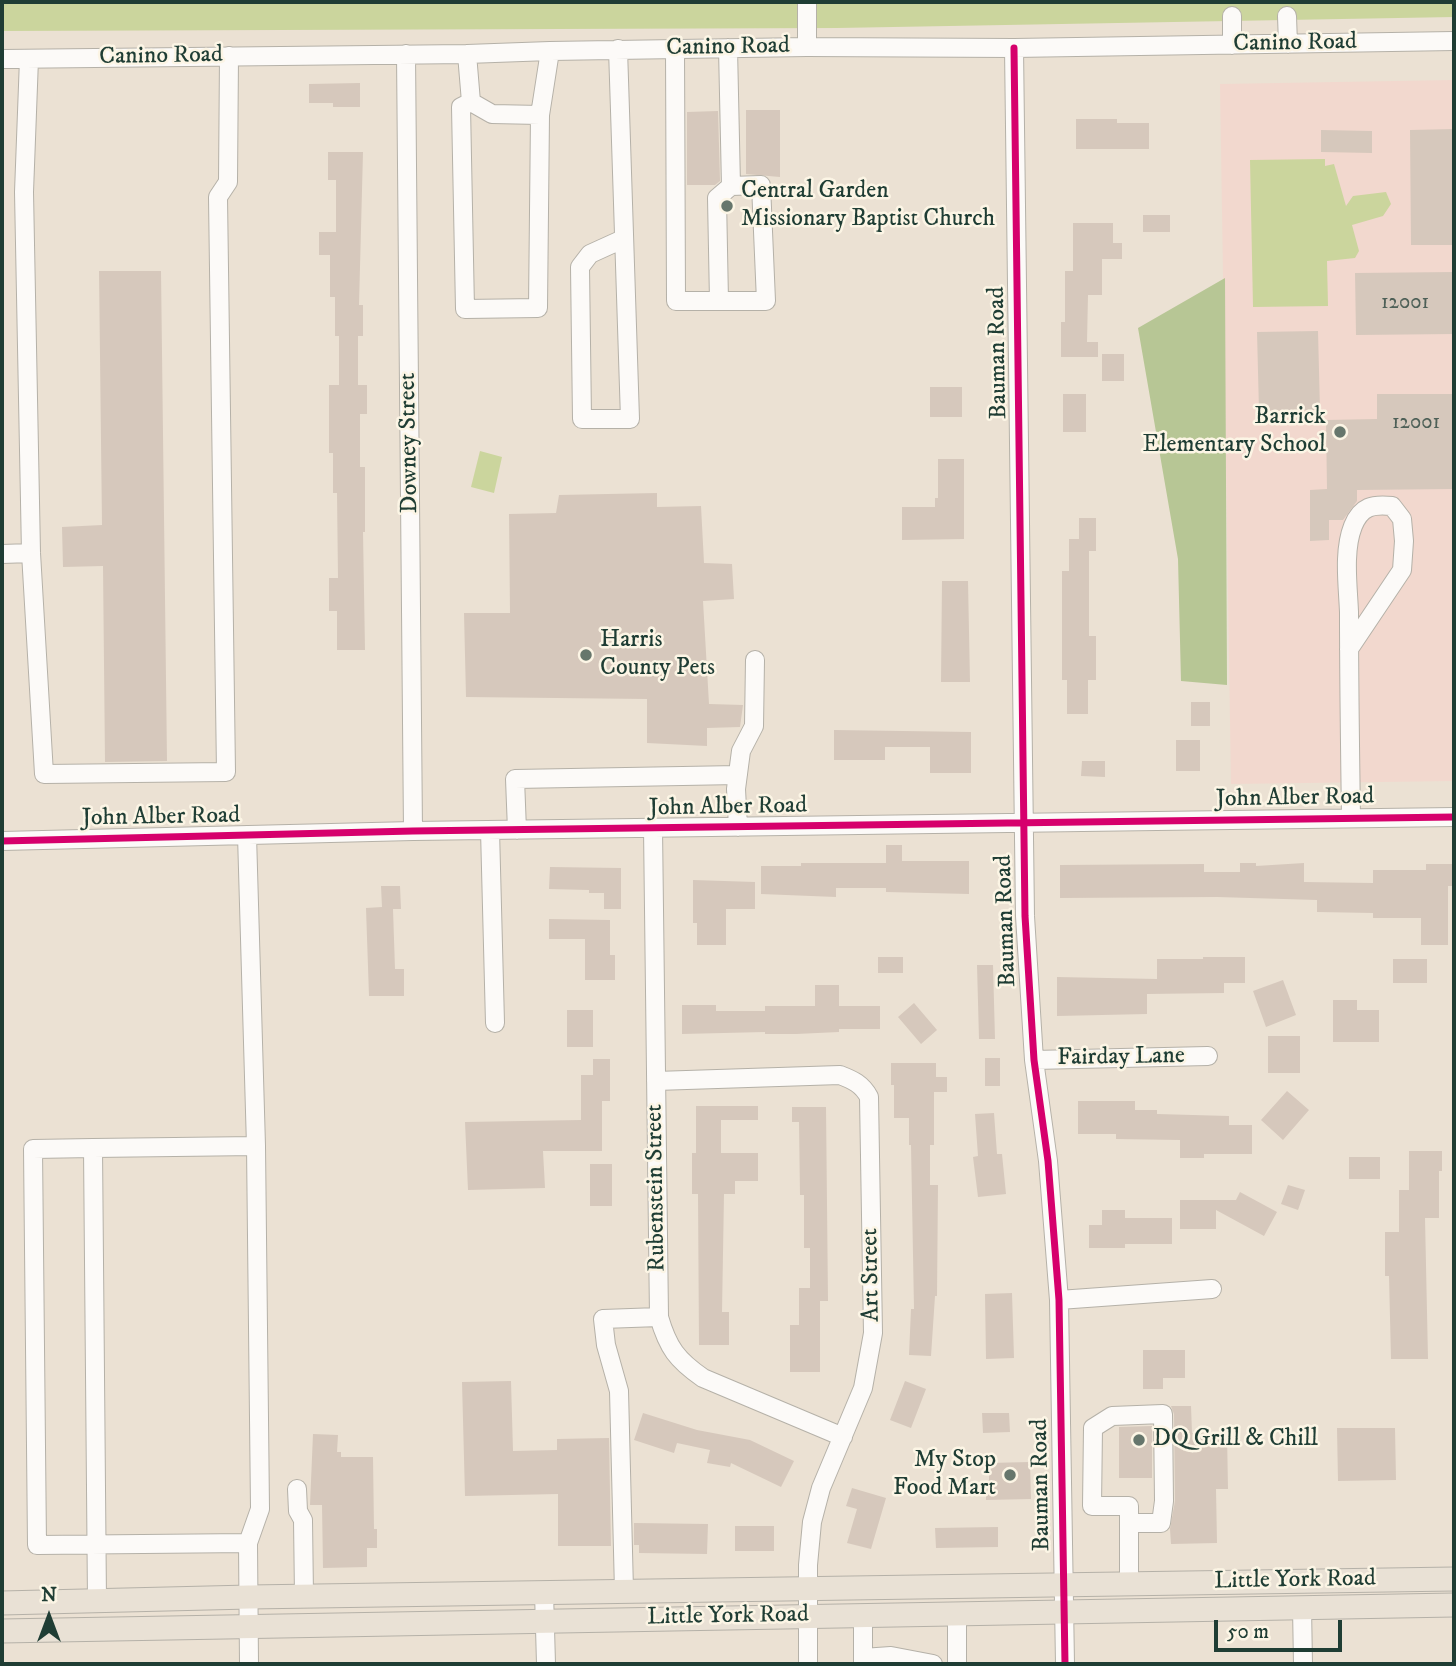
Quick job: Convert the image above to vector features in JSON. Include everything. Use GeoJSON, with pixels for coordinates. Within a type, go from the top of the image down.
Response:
{"type":"FeatureCollection","features":[{"type":"Feature","properties":{"kind":"main road","name":"Little York Road"},"geometry":{"type":"LineString","coordinates":[[2,1603],[1454,1579]]}},
{"type":"Feature","properties":{"kind":"main road","name":"Little York Road"},"geometry":{"type":"LineString","coordinates":[[2,1631],[1454,1605]]}},
{"type":"Feature","properties":{"kind":"street"},"geometry":{"type":"LineString","coordinates":[[807,2],[807,47]]}},
{"type":"Feature","properties":{"kind":"street"},"geometry":{"type":"LineString","coordinates":[[1231,16],[1232,45]]}},
{"type":"Feature","properties":{"kind":"street"},"geometry":{"type":"LineString","coordinates":[[1287,16],[1288,44]]}},
{"type":"Feature","properties":{"kind":"street","name":"Canino Road"},"geometry":{"type":"LineString","coordinates":[[2,59],[467,54],[618,49],[1014,48],[1454,41]]}},
{"type":"Feature","properties":{"kind":"street"},"geometry":{"type":"LineString","coordinates":[[728,48],[731,186]]}},
{"type":"Feature","properties":{"kind":"street","name":"Bauman Road"},"geometry":{"type":"LineString","coordinates":[[1014,48],[1025,916],[1034,1060],[1048,1161],[1059,1300],[1065,1664]]}},
{"type":"Feature","properties":{"kind":"street"},"geometry":{"type":"LineString","coordinates":[[618,49],[630,419],[582,419],[580,267],[590,254],[623,239]]}},
{"type":"Feature","properties":{"kind":"street"},"geometry":{"type":"LineString","coordinates":[[675,49],[676,301],[719,301],[766,301],[761,185],[731,186],[717,198],[719,301]]}},
{"type":"Feature","properties":{"kind":"street"},"geometry":{"type":"LineString","coordinates":[[471,102],[461,107],[465,309],[538,308],[540,115],[550,51]]}},
{"type":"Feature","properties":{"kind":"street","name":"Downey Street"},"geometry":{"type":"LineString","coordinates":[[406,54],[413,831]]}},
{"type":"Feature","properties":{"kind":"street"},"geometry":{"type":"LineString","coordinates":[[467,54],[471,102]]}},
{"type":"Feature","properties":{"kind":"street"},"geometry":{"type":"LineString","coordinates":[[29,59],[24,192],[31,553],[44,774],[226,772],[218,197],[228,182],[229,56]]}},
{"type":"Feature","properties":{"kind":"street"},"geometry":{"type":"LineString","coordinates":[[471,102],[492,114],[540,115]]}},
{"type":"Feature","properties":{"kind":"street"},"geometry":{"type":"LineString","coordinates":[[1349,649],[1402,570],[1402,519],[1392,506],[1375,504],[1365,509],[1353,526],[1348,551],[1349,649],[1351,818]]}},
{"type":"Feature","properties":{"kind":"street"},"geometry":{"type":"LineString","coordinates":[[2,554],[31,553]]}},
{"type":"Feature","properties":{"kind":"street"},"geometry":{"type":"LineString","coordinates":[[737,827],[736,789],[741,751],[754,726],[755,660]]}},
{"type":"Feature","properties":{"kind":"street"},"geometry":{"type":"LineString","coordinates":[[517,830],[515,779],[738,775]]}},
{"type":"Feature","properties":{"kind":"street","name":"John Alber Road"},"geometry":{"type":"LineString","coordinates":[[2,841],[413,831],[1454,817]]}},
{"type":"Feature","properties":{"kind":"street","name":"Rubenstein Street"},"geometry":{"type":"LineString","coordinates":[[653,828],[659,1317],[672,1351],[703,1378],[844,1437]]}},
{"type":"Feature","properties":{"kind":"street"},"geometry":{"type":"LineString","coordinates":[[490,830],[495,1023]]}},
{"type":"Feature","properties":{"kind":"street"},"geometry":{"type":"LineString","coordinates":[[247,835],[256,1146],[260,1509],[248,1543],[249,1664]]}},
{"type":"Feature","properties":{"kind":"street","name":"Fairday Lane"},"geometry":{"type":"LineString","coordinates":[[1034,1060],[1208,1056]]}},
{"type":"Feature","properties":{"kind":"street","name":"Art Street"},"geometry":{"type":"LineString","coordinates":[[656,1081],[840,1075],[864,1088],[870,1110],[873,1333],[863,1388],[821,1488],[812,1522],[807,1616],[808,1664]]}},
{"type":"Feature","properties":{"kind":"street"},"geometry":{"type":"LineString","coordinates":[[248,1543],[37,1545],[33,1149],[256,1146]]}},
{"type":"Feature","properties":{"kind":"street"},"geometry":{"type":"LineString","coordinates":[[93,1148],[97,1601]]}},
{"type":"Feature","properties":{"kind":"street"},"geometry":{"type":"LineString","coordinates":[[1059,1300],[1212,1289]]}},
{"type":"Feature","properties":{"kind":"street"},"geometry":{"type":"LineString","coordinates":[[624,1591],[619,1391],[603,1319],[659,1317]]}},
{"type":"Feature","properties":{"kind":"street"},"geometry":{"type":"LineString","coordinates":[[1129,1523],[1161,1523],[1164,1501],[1163,1414],[1112,1416],[1093,1429],[1092,1506],[1129,1506],[1129,1523],[1129,1583]]}},
{"type":"Feature","properties":{"kind":"street"},"geometry":{"type":"LineString","coordinates":[[1061,1446],[1093,1446]]}},
{"type":"Feature","properties":{"kind":"street"},"geometry":{"type":"LineString","coordinates":[[297,1489],[298,1511],[303,1520],[304,1596]]}},
{"type":"Feature","properties":{"kind":"street"},"geometry":{"type":"LineString","coordinates":[[544,1592],[545,1664]]}},
{"type":"Feature","properties":{"kind":"street"},"geometry":{"type":"LineString","coordinates":[[1302,1607],[1303,1664]]}},
{"type":"Feature","properties":{"kind":"street"},"geometry":{"type":"LineString","coordinates":[[957,1613],[957,1664]]}},
{"type":"Feature","properties":{"kind":"street"},"geometry":{"type":"LineString","coordinates":[[863,1615],[863,1661],[891,1656],[933,1664]]}},
{"type":"Feature","properties":{"kind":"shaded area","name":"Barrick Elementary School"},"geometry":{"type":"Polygon","coordinates":[[[1454,80],[1454,781],[1231,784],[1220,84],[1454,80]]]}},
{"type":"Feature","properties":{"kind":"green space"},"geometry":{"type":"Polygon","coordinates":[[[2,2],[1454,2],[1454,17],[837,28],[2,31],[2,2]]]}},
{"type":"Feature","properties":{"kind":"green space"},"geometry":{"type":"Polygon","coordinates":[[[1325,159],[1325,166],[1334,164],[1346,206],[1353,196],[1386,192],[1391,204],[1383,216],[1352,225],[1359,251],[1355,258],[1327,261],[1328,306],[1253,307],[1250,160],[1325,159]]]}},
{"type":"Feature","properties":{"kind":"green space"},"geometry":{"type":"Polygon","coordinates":[[[1225,278],[1227,685],[1181,681],[1178,559],[1138,328],[1225,278]]]}},
{"type":"Feature","properties":{"kind":"green space"},"geometry":{"type":"Polygon","coordinates":[[[480,451],[502,457],[494,493],[471,487],[480,451]]]}},
{"type":"Feature","properties":{"kind":"building"},"geometry":{"type":"Polygon","coordinates":[[[360,83],[360,107],[333,107],[333,103],[309,103],[309,84],[360,83]]]}},
{"type":"Feature","properties":{"kind":"building"},"geometry":{"type":"Polygon","coordinates":[[[746,110],[780,110],[780,177],[746,174],[746,110]]]}},
{"type":"Feature","properties":{"kind":"building"},"geometry":{"type":"Polygon","coordinates":[[[718,111],[720,181],[715,185],[687,185],[687,112],[718,111]]]}},
{"type":"Feature","properties":{"kind":"building"},"geometry":{"type":"Polygon","coordinates":[[[1076,119],[1117,119],[1117,123],[1149,123],[1149,149],[1076,149],[1076,119]]]}},
{"type":"Feature","properties":{"kind":"building"},"geometry":{"type":"Polygon","coordinates":[[[1454,129],[1454,245],[1411,245],[1410,130],[1454,129]]]}},
{"type":"Feature","properties":{"kind":"building"},"geometry":{"type":"Polygon","coordinates":[[[1321,130],[1372,131],[1372,153],[1321,152],[1321,130]]]}},
{"type":"Feature","properties":{"kind":"building"},"geometry":{"type":"Polygon","coordinates":[[[328,152],[363,152],[359,305],[363,305],[363,336],[358,336],[358,385],[367,385],[367,414],[360,414],[360,467],[365,467],[365,650],[337,650],[337,611],[329,611],[329,578],[338,578],[337,493],[333,493],[333,453],[329,453],[329,385],[339,385],[339,336],[335,336],[335,297],[330,297],[330,255],[319,255],[319,232],[336,232],[336,180],[328,180],[328,152]]]}},
{"type":"Feature","properties":{"kind":"building"},"geometry":{"type":"Polygon","coordinates":[[[1143,215],[1170,215],[1170,232],[1143,232],[1143,215]]]}},
{"type":"Feature","properties":{"kind":"building"},"geometry":{"type":"Polygon","coordinates":[[[1073,223],[1113,223],[1113,243],[1122,243],[1122,259],[1102,259],[1102,295],[1088,295],[1087,342],[1098,342],[1098,357],[1061,357],[1061,322],[1065,322],[1065,271],[1073,271],[1073,223]]]}},
{"type":"Feature","properties":{"kind":"building"},"geometry":{"type":"Polygon","coordinates":[[[99,271],[161,271],[167,761],[105,762],[103,566],[63,567],[62,527],[102,525],[99,271]]]}},
{"type":"Feature","properties":{"kind":"building"},"geometry":{"type":"Polygon","coordinates":[[[1454,272],[1454,334],[1356,335],[1355,273],[1454,272]]]}},
{"type":"Feature","properties":{"kind":"building"},"geometry":{"type":"Polygon","coordinates":[[[1318,331],[1320,410],[1259,411],[1257,332],[1318,331]]]}},
{"type":"Feature","properties":{"kind":"building"},"geometry":{"type":"Polygon","coordinates":[[[1102,354],[1124,354],[1124,381],[1102,381],[1102,354]]]}},
{"type":"Feature","properties":{"kind":"building"},"geometry":{"type":"Polygon","coordinates":[[[930,387],[962,387],[962,417],[930,417],[930,387]]]}},
{"type":"Feature","properties":{"kind":"building"},"geometry":{"type":"Polygon","coordinates":[[[1063,394],[1086,394],[1086,432],[1063,432],[1063,394]]]}},
{"type":"Feature","properties":{"kind":"building"},"geometry":{"type":"Polygon","coordinates":[[[1377,394],[1454,394],[1454,489],[1357,490],[1357,501],[1343,520],[1329,520],[1329,540],[1310,541],[1310,490],[1327,489],[1326,420],[1377,419],[1377,394]]]}},
{"type":"Feature","properties":{"kind":"building"},"geometry":{"type":"Polygon","coordinates":[[[938,459],[964,459],[964,539],[902,540],[902,507],[935,507],[935,498],[938,498],[938,459]]]}},
{"type":"Feature","properties":{"kind":"building","name":"Harris County Pets"},"geometry":{"type":"Polygon","coordinates":[[[657,493],[657,507],[701,506],[704,563],[732,564],[734,599],[703,601],[709,704],[743,705],[740,727],[707,728],[707,746],[647,743],[647,699],[466,697],[464,613],[510,613],[509,514],[556,513],[559,495],[657,493]]]}},
{"type":"Feature","properties":{"kind":"building"},"geometry":{"type":"Polygon","coordinates":[[[1079,518],[1096,518],[1096,551],[1089,551],[1089,636],[1096,636],[1096,680],[1088,680],[1088,714],[1067,714],[1067,680],[1062,680],[1062,571],[1069,571],[1069,539],[1079,539],[1079,518]]]}},
{"type":"Feature","properties":{"kind":"building"},"geometry":{"type":"Polygon","coordinates":[[[942,581],[968,581],[970,682],[941,682],[942,581]]]}},
{"type":"Feature","properties":{"kind":"building"},"geometry":{"type":"Polygon","coordinates":[[[1191,702],[1210,702],[1210,726],[1191,726],[1191,702]]]}},
{"type":"Feature","properties":{"kind":"building"},"geometry":{"type":"Polygon","coordinates":[[[834,730],[971,732],[971,773],[930,773],[930,747],[885,747],[885,760],[834,760],[834,730]]]}},
{"type":"Feature","properties":{"kind":"building"},"geometry":{"type":"Polygon","coordinates":[[[1176,740],[1200,740],[1200,771],[1176,771],[1176,740]]]}},
{"type":"Feature","properties":{"kind":"building"},"geometry":{"type":"Polygon","coordinates":[[[1082,761],[1105,761],[1105,777],[1081,776],[1082,761]]]}},
{"type":"Feature","properties":{"kind":"building"},"geometry":{"type":"Polygon","coordinates":[[[886,845],[902,845],[902,861],[969,861],[969,894],[886,892],[886,888],[836,888],[836,897],[761,894],[761,866],[886,863],[886,845]]]}},
{"type":"Feature","properties":{"kind":"building"},"geometry":{"type":"Polygon","coordinates":[[[1240,863],[1256,863],[1256,866],[1304,863],[1304,882],[1373,883],[1373,870],[1426,870],[1426,864],[1454,864],[1454,886],[1448,886],[1448,945],[1421,945],[1421,918],[1373,918],[1373,913],[1317,912],[1317,900],[1217,897],[1060,898],[1060,865],[1204,864],[1204,872],[1240,872],[1240,863]]]}},
{"type":"Feature","properties":{"kind":"building"},"geometry":{"type":"Polygon","coordinates":[[[550,867],[621,868],[621,909],[604,909],[604,893],[549,889],[550,867]]]}},
{"type":"Feature","properties":{"kind":"building"},"geometry":{"type":"Polygon","coordinates":[[[693,880],[755,882],[755,909],[726,909],[726,945],[697,945],[697,923],[693,923],[693,880]]]}},
{"type":"Feature","properties":{"kind":"building"},"geometry":{"type":"Polygon","coordinates":[[[381,886],[400,886],[401,909],[393,909],[395,969],[404,969],[404,996],[369,996],[366,908],[382,907],[381,886]]]}},
{"type":"Feature","properties":{"kind":"building"},"geometry":{"type":"Polygon","coordinates":[[[549,919],[610,920],[610,955],[615,955],[615,980],[585,980],[585,939],[549,939],[549,919]]]}},
{"type":"Feature","properties":{"kind":"building"},"geometry":{"type":"Polygon","coordinates":[[[878,957],[903,957],[903,973],[878,973],[878,957]]]}},
{"type":"Feature","properties":{"kind":"building"},"geometry":{"type":"Polygon","coordinates":[[[1245,957],[1245,983],[1224,983],[1224,993],[1147,994],[1147,1014],[1057,1016],[1057,977],[1157,979],[1157,959],[1245,957]]]}},
{"type":"Feature","properties":{"kind":"building"},"geometry":{"type":"Polygon","coordinates":[[[1393,959],[1427,959],[1427,983],[1393,983],[1393,959]]]}},
{"type":"Feature","properties":{"kind":"building"},"geometry":{"type":"Polygon","coordinates":[[[977,965],[993,965],[995,1039],[979,1039],[977,965]]]}},
{"type":"Feature","properties":{"kind":"building"},"geometry":{"type":"Polygon","coordinates":[[[1283,980],[1296,1015],[1266,1027],[1253,991],[1283,980]]]}},
{"type":"Feature","properties":{"kind":"building"},"geometry":{"type":"Polygon","coordinates":[[[815,985],[839,985],[839,1006],[880,1006],[880,1029],[839,1029],[839,1032],[796,1034],[682,1034],[682,1005],[716,1005],[716,1011],[765,1011],[765,1006],[815,1006],[815,985]]]}},
{"type":"Feature","properties":{"kind":"building"},"geometry":{"type":"Polygon","coordinates":[[[1333,1000],[1357,1000],[1357,1010],[1379,1010],[1379,1042],[1333,1042],[1333,1000]]]}},
{"type":"Feature","properties":{"kind":"building"},"geometry":{"type":"Polygon","coordinates":[[[914,1003],[937,1030],[921,1044],[898,1017],[914,1003]]]}},
{"type":"Feature","properties":{"kind":"building"},"geometry":{"type":"Polygon","coordinates":[[[567,1010],[593,1010],[593,1047],[567,1047],[567,1010]]]}},
{"type":"Feature","properties":{"kind":"building"},"geometry":{"type":"Polygon","coordinates":[[[1268,1036],[1300,1036],[1300,1073],[1268,1073],[1268,1036]]]}},
{"type":"Feature","properties":{"kind":"building"},"geometry":{"type":"Polygon","coordinates":[[[985,1058],[1000,1058],[1000,1086],[985,1086],[985,1058]]]}},
{"type":"Feature","properties":{"kind":"building"},"geometry":{"type":"Polygon","coordinates":[[[593,1059],[610,1059],[610,1101],[602,1101],[602,1151],[543,1151],[545,1188],[468,1190],[465,1122],[581,1120],[581,1075],[593,1075],[593,1059]]]}},
{"type":"Feature","properties":{"kind":"building"},"geometry":{"type":"Polygon","coordinates":[[[891,1063],[936,1063],[936,1077],[947,1077],[947,1092],[934,1092],[934,1145],[930,1145],[930,1185],[938,1185],[937,1296],[931,1356],[909,1355],[911,1309],[914,1309],[911,1145],[909,1118],[894,1118],[891,1063]]]}},
{"type":"Feature","properties":{"kind":"building"},"geometry":{"type":"Polygon","coordinates":[[[1287,1091],[1309,1110],[1283,1140],[1261,1120],[1287,1091]]]}},
{"type":"Feature","properties":{"kind":"building"},"geometry":{"type":"Polygon","coordinates":[[[1078,1101],[1135,1101],[1135,1110],[1157,1110],[1157,1114],[1229,1116],[1229,1125],[1252,1125],[1252,1154],[1204,1154],[1204,1158],[1180,1158],[1180,1140],[1116,1139],[1116,1134],[1078,1134],[1078,1101]]]}},
{"type":"Feature","properties":{"kind":"building"},"geometry":{"type":"Polygon","coordinates":[[[696,1106],[758,1106],[758,1120],[721,1120],[721,1153],[758,1153],[758,1181],[735,1181],[735,1194],[724,1194],[722,1312],[729,1312],[729,1345],[699,1345],[698,1194],[692,1194],[692,1153],[696,1153],[696,1106]]]}},
{"type":"Feature","properties":{"kind":"building"},"geometry":{"type":"Polygon","coordinates":[[[792,1107],[826,1107],[828,1301],[820,1301],[820,1372],[790,1372],[790,1325],[799,1325],[799,1288],[810,1288],[810,1248],[804,1248],[804,1195],[800,1195],[799,1122],[792,1122],[792,1107]]]}},
{"type":"Feature","properties":{"kind":"building"},"geometry":{"type":"Polygon","coordinates":[[[994,1113],[997,1154],[1002,1154],[1006,1194],[978,1197],[973,1157],[978,1156],[975,1114],[994,1113]]]}},
{"type":"Feature","properties":{"kind":"building"},"geometry":{"type":"Polygon","coordinates":[[[1409,1151],[1442,1151],[1442,1171],[1439,1171],[1439,1218],[1425,1218],[1428,1359],[1391,1359],[1385,1232],[1399,1232],[1399,1190],[1409,1190],[1409,1151]]]}},
{"type":"Feature","properties":{"kind":"building"},"geometry":{"type":"Polygon","coordinates":[[[1349,1157],[1380,1157],[1380,1179],[1349,1179],[1349,1157]]]}},
{"type":"Feature","properties":{"kind":"building"},"geometry":{"type":"Polygon","coordinates":[[[590,1164],[612,1164],[612,1206],[590,1206],[590,1164]]]}},
{"type":"Feature","properties":{"kind":"building"},"geometry":{"type":"Polygon","coordinates":[[[1288,1185],[1305,1190],[1298,1210],[1281,1204],[1288,1185]]]}},
{"type":"Feature","properties":{"kind":"building"},"geometry":{"type":"Polygon","coordinates":[[[1240,1192],[1277,1212],[1264,1236],[1216,1210],[1216,1229],[1180,1229],[1180,1200],[1236,1200],[1240,1192]]]}},
{"type":"Feature","properties":{"kind":"building"},"geometry":{"type":"Polygon","coordinates":[[[1102,1210],[1125,1210],[1125,1218],[1172,1218],[1172,1244],[1125,1244],[1125,1248],[1089,1248],[1089,1225],[1102,1225],[1102,1210]]]}},
{"type":"Feature","properties":{"kind":"building"},"geometry":{"type":"Polygon","coordinates":[[[1012,1293],[1014,1358],[986,1359],[985,1294],[1012,1293]]]}},
{"type":"Feature","properties":{"kind":"building"},"geometry":{"type":"Polygon","coordinates":[[[1143,1350],[1185,1350],[1185,1378],[1163,1378],[1163,1389],[1143,1389],[1143,1350]]]}},
{"type":"Feature","properties":{"kind":"building"},"geometry":{"type":"Polygon","coordinates":[[[511,1381],[513,1451],[557,1450],[557,1439],[609,1438],[611,1546],[558,1546],[558,1494],[465,1496],[462,1382],[511,1381]]]}},
{"type":"Feature","properties":{"kind":"building"},"geometry":{"type":"Polygon","coordinates":[[[905,1381],[926,1389],[911,1428],[890,1420],[905,1381]]]}},
{"type":"Feature","properties":{"kind":"building"},"geometry":{"type":"Polygon","coordinates":[[[1171,1406],[1191,1406],[1192,1433],[1227,1433],[1228,1489],[1216,1489],[1217,1543],[1171,1544],[1170,1529],[1175,1501],[1174,1414],[1171,1406]]]}},
{"type":"Feature","properties":{"kind":"building"},"geometry":{"type":"Polygon","coordinates":[[[643,1413],[697,1430],[750,1440],[794,1461],[781,1487],[731,1463],[730,1467],[707,1463],[710,1450],[677,1443],[674,1453],[634,1440],[643,1413]]]}},
{"type":"Feature","properties":{"kind":"building"},"geometry":{"type":"Polygon","coordinates":[[[982,1413],[1009,1413],[1010,1432],[983,1433],[982,1413]]]}},
{"type":"Feature","properties":{"kind":"building","name":"DQ Grill & Chill"},"geometry":{"type":"Polygon","coordinates":[[[1152,1426],[1152,1478],[1119,1478],[1119,1427],[1152,1426]]]}},
{"type":"Feature","properties":{"kind":"building"},"geometry":{"type":"Polygon","coordinates":[[[1337,1428],[1395,1428],[1396,1480],[1338,1481],[1337,1428]]]}},
{"type":"Feature","properties":{"kind":"building"},"geometry":{"type":"Polygon","coordinates":[[[313,1434],[338,1435],[337,1452],[341,1452],[341,1457],[373,1457],[374,1529],[377,1529],[377,1548],[367,1548],[367,1567],[323,1568],[322,1505],[310,1505],[313,1434]]]}},
{"type":"Feature","properties":{"kind":"building","name":"My Stop Food Mart"},"geometry":{"type":"Polygon","coordinates":[[[1030,1462],[1031,1499],[986,1500],[989,1463],[1030,1462]]]}},
{"type":"Feature","properties":{"kind":"building"},"geometry":{"type":"Polygon","coordinates":[[[852,1488],[886,1498],[871,1549],[847,1543],[857,1509],[846,1506],[852,1488]]]}},
{"type":"Feature","properties":{"kind":"building"},"geometry":{"type":"Polygon","coordinates":[[[634,1523],[708,1524],[707,1554],[639,1553],[639,1545],[634,1545],[634,1523]]]}},
{"type":"Feature","properties":{"kind":"building"},"geometry":{"type":"Polygon","coordinates":[[[735,1526],[774,1526],[774,1551],[735,1551],[735,1526]]]}},
{"type":"Feature","properties":{"kind":"building"},"geometry":{"type":"Polygon","coordinates":[[[998,1527],[998,1547],[936,1548],[935,1528],[998,1527]]]}},
{"type":"Feature","properties":{"kind":"cycle path"},"geometry":{"type":"LineString","coordinates":[[1014,48],[1025,916],[1034,1060],[1048,1161],[1059,1300],[1065,1664]]}},
{"type":"Feature","properties":{"kind":"cycle path"},"geometry":{"type":"LineString","coordinates":[[2,841],[413,831],[1454,817]]}},
{"type":"Feature","properties":{"kind":"place","name":"Central Garden Missionary Baptist Church"},"geometry":{"type":"Point","coordinates":[727,206]}},
{"type":"Feature","properties":{"kind":"place","name":"Barrick Elementary School"},"geometry":{"type":"Point","coordinates":[1340,432]}},
{"type":"Feature","properties":{"kind":"place","name":"Harris County Pets"},"geometry":{"type":"Point","coordinates":[586,655]}},
{"type":"Feature","properties":{"kind":"place","name":"DQ Grill & Chill"},"geometry":{"type":"Point","coordinates":[1139,1440]}},
{"type":"Feature","properties":{"kind":"place","name":"My Stop Food Mart"},"geometry":{"type":"Point","coordinates":[1010,1475]}}]}
